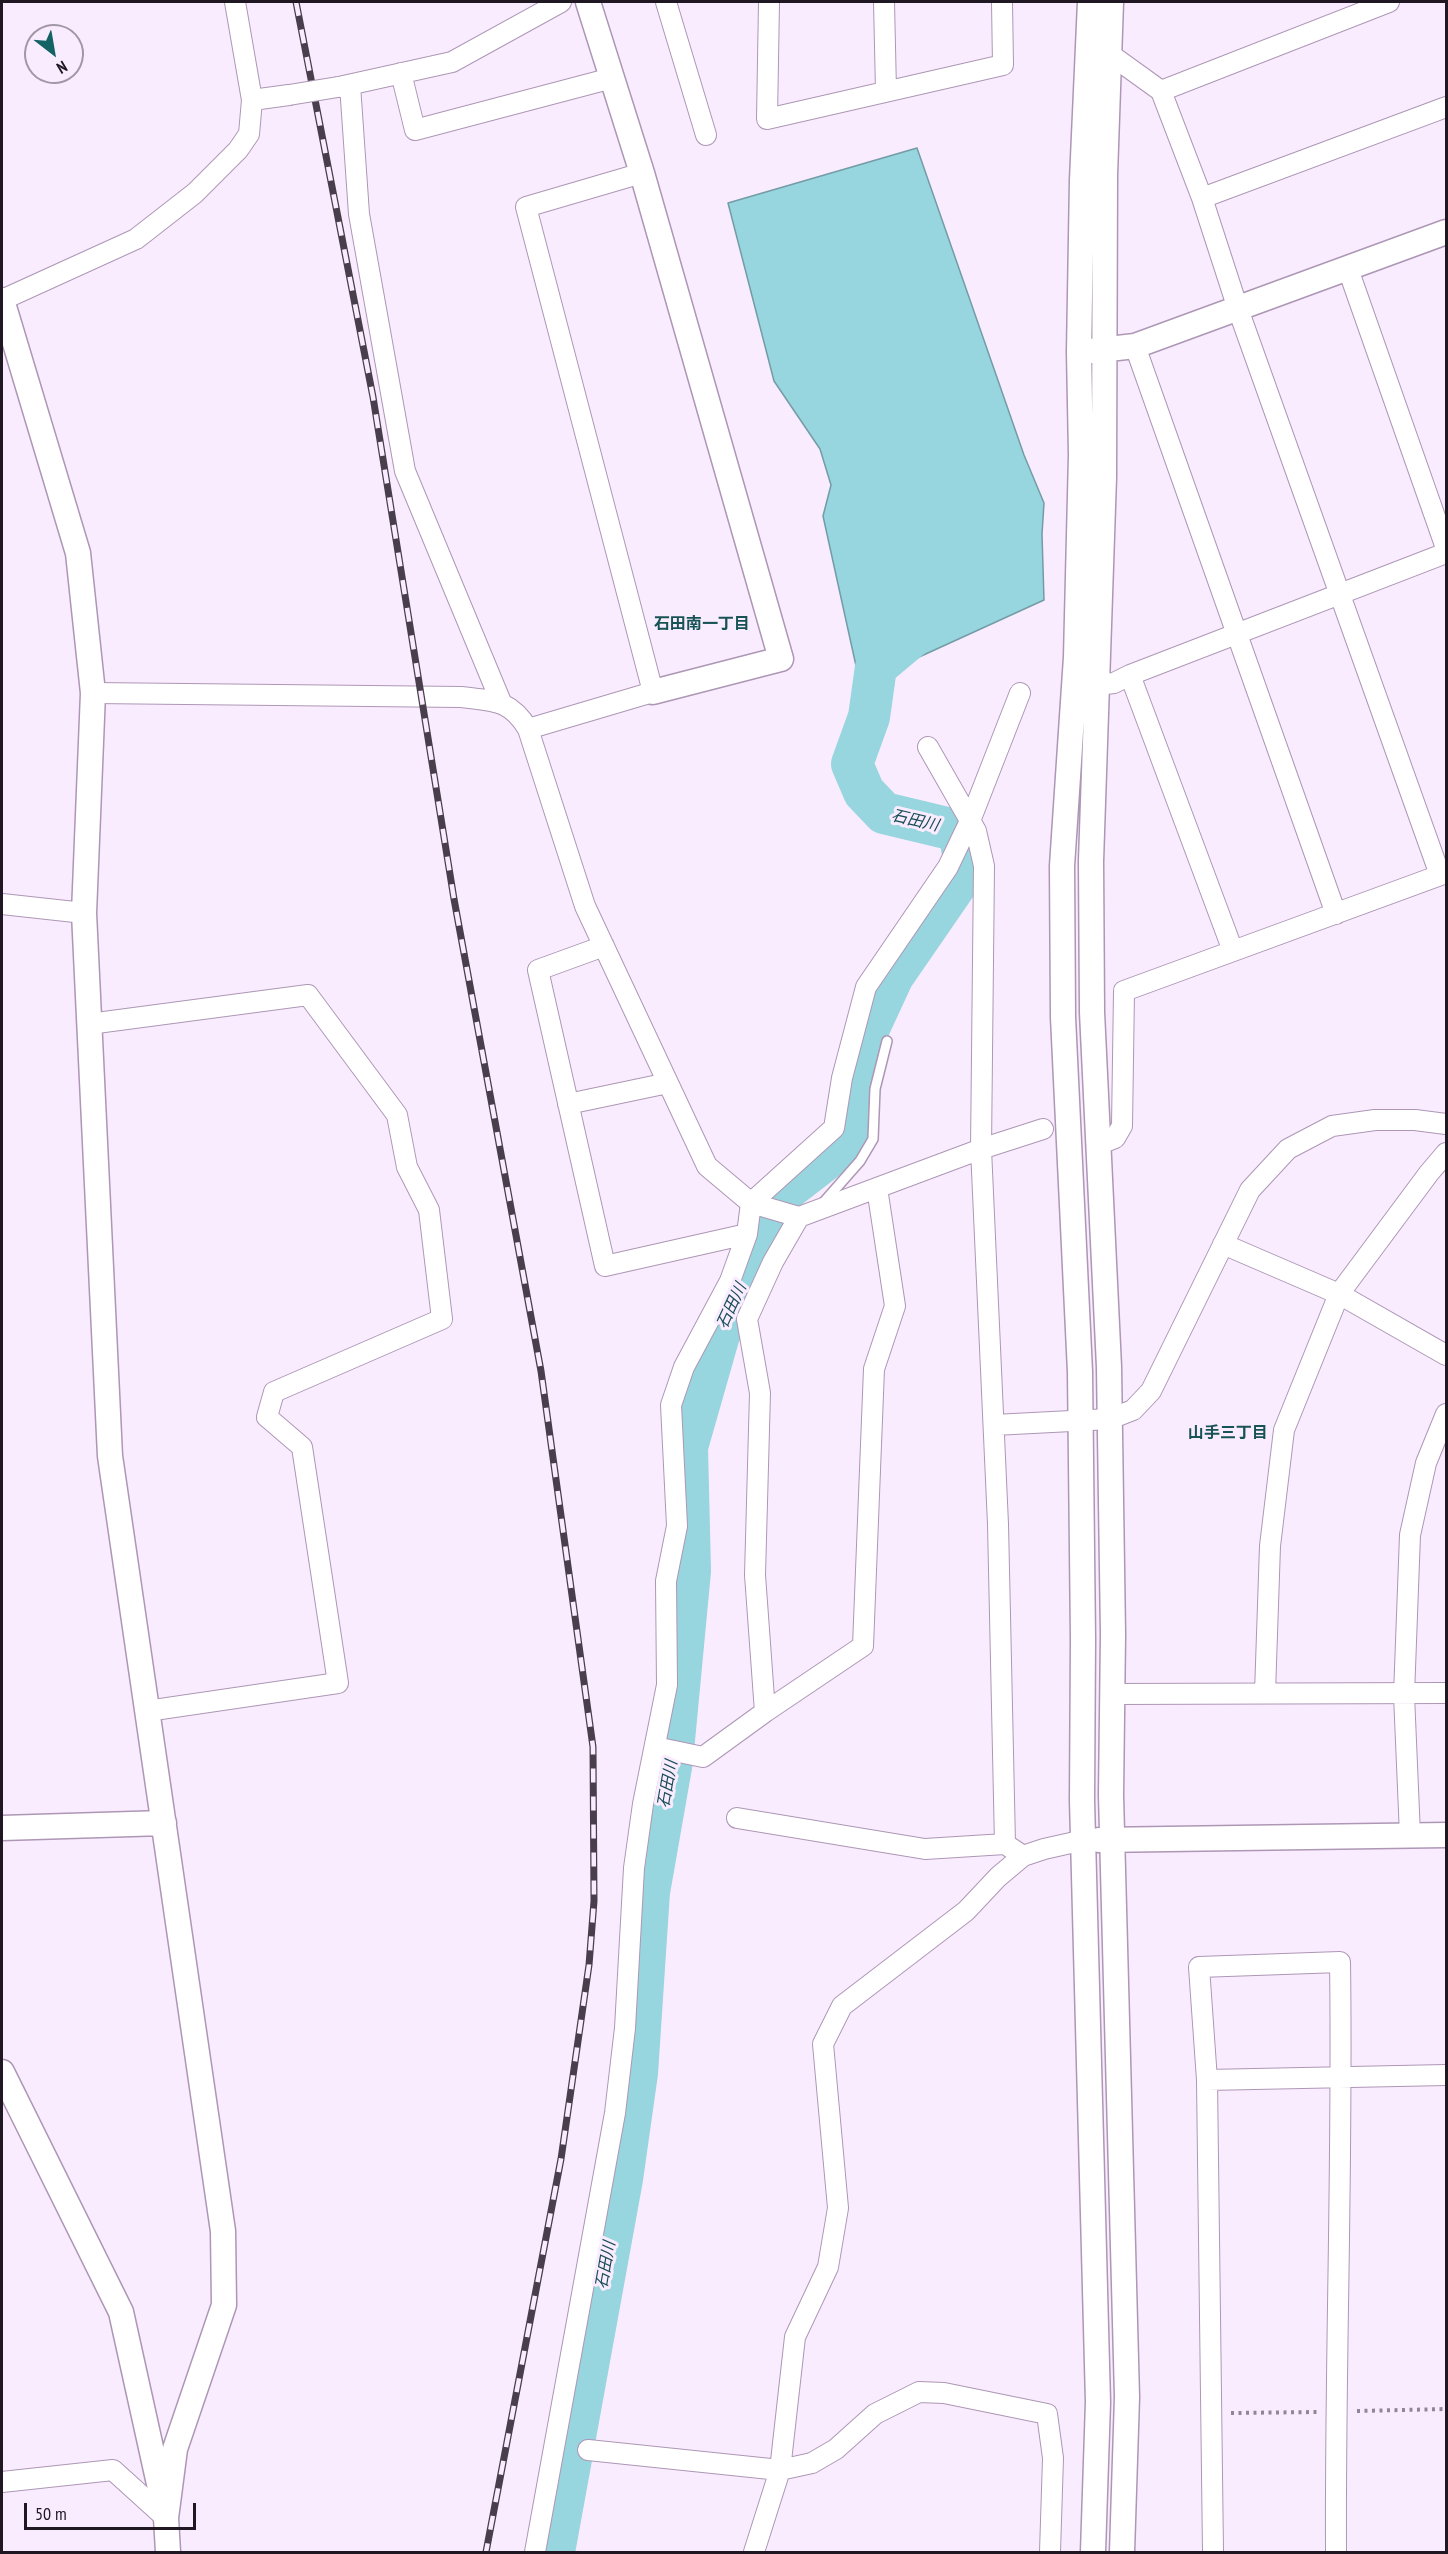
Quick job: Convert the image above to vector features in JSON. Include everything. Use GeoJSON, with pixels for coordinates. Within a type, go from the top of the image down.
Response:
{"type":"FeatureCollection","features":[{"type":"Feature","properties":{"kind":"street"},"geometry":{"type":"LineString","coordinates":[[166,2518],[175,2449],[224,2306],[223,2231],[110,1456],[84,912],[93,693],[78,553],[2,300],[136,239],[170,214],[238,150],[249,134],[252,100],[235,2]]}},
{"type":"Feature","properties":{"kind":"street"},"geometry":{"type":"LineString","coordinates":[[252,100],[344,86],[452,62],[561,2]]}},
{"type":"Feature","properties":{"kind":"street"},"geometry":{"type":"LineString","coordinates":[[528,729],[653,692],[781,659],[642,173],[588,2]]}},
{"type":"Feature","properties":{"kind":"street"},"geometry":{"type":"LineString","coordinates":[[666,2],[706,135]]}},
{"type":"Feature","properties":{"kind":"street"},"geometry":{"type":"LineString","coordinates":[[769,2],[767,120],[1003,65],[1002,2]]}},
{"type":"Feature","properties":{"kind":"street"},"geometry":{"type":"LineString","coordinates":[[884,2],[886,91]]}},
{"type":"Feature","properties":{"kind":"street"},"geometry":{"type":"LineString","coordinates":[[1090,2],[1082,180],[1079,352],[1081,455],[1076,657],[1062,866],[1063,1017],[1080,1421],[1084,1840],[1098,2402],[1093,2553]]}},
{"type":"Feature","properties":{"kind":"street"},"geometry":{"type":"LineString","coordinates":[[1111,2],[1111,55],[1105,175],[1106,351],[1091,861],[1092,1012],[1100,1144],[1110,1419],[1113,1694],[1111,1795],[1114,1839],[1127,2397],[1122,2553]]}},
{"type":"Feature","properties":{"kind":"street"},"geometry":{"type":"LineString","coordinates":[[1161,91],[1389,2]]}},
{"type":"Feature","properties":{"kind":"street"},"geometry":{"type":"LineString","coordinates":[[1100,1144],[1114,1138],[1122,1126],[1124,991],[1443,874],[1340,595],[1238,309],[1202,198],[1161,91],[1111,55]]}},
{"type":"Feature","properties":{"kind":"street"},"geometry":{"type":"LineString","coordinates":[[401,74],[415,130],[612,78]]}},
{"type":"Feature","properties":{"kind":"street"},"geometry":{"type":"LineString","coordinates":[[344,86],[359,214],[405,471],[501,702],[522,719],[528,729],[585,906],[707,1166],[751,1203],[799,1217],[981,1149],[1043,1129]]}},
{"type":"Feature","properties":{"kind":"street"},"geometry":{"type":"LineString","coordinates":[[1202,198],[1446,107]]}},
{"type":"Feature","properties":{"kind":"street"},"geometry":{"type":"LineString","coordinates":[[642,173],[526,207],[653,692]]}},
{"type":"Feature","properties":{"kind":"street"},"geometry":{"type":"LineString","coordinates":[[1079,352],[1106,351],[1135,346],[1446,232]]}},
{"type":"Feature","properties":{"kind":"street"},"geometry":{"type":"LineString","coordinates":[[1097,685],[1114,683],[1446,551],[1348,268]]}},
{"type":"Feature","properties":{"kind":"street"},"geometry":{"type":"LineString","coordinates":[[1135,346],[1335,914]]}},
{"type":"Feature","properties":{"kind":"street"},"geometry":{"type":"LineString","coordinates":[[1130,675],[1233,951]]}},
{"type":"Feature","properties":{"kind":"street"},"geometry":{"type":"LineString","coordinates":[[93,693],[461,697],[501,702]]}},
{"type":"Feature","properties":{"kind":"street"},"geometry":{"type":"LineString","coordinates":[[535,2553],[615,2114],[626,2028],[634,1868],[643,1804],[667,1685],[666,1581],[677,1526],[671,1405],[684,1367],[730,1281],[747,1234],[751,1203],[834,1128],[842,1078],[866,987],[948,867],[970,821],[1020,693]]}},
{"type":"Feature","properties":{"kind":"street"},"geometry":{"type":"LineString","coordinates":[[928,747],[976,831],[984,866],[981,1149],[994,1425],[1005,1844]]}},
{"type":"Feature","properties":{"kind":"street"},"geometry":{"type":"LineString","coordinates":[[2,904],[84,912]]}},
{"type":"Feature","properties":{"kind":"street"},"geometry":{"type":"LineString","coordinates":[[604,946],[538,970],[605,1266],[747,1234]]}},
{"type":"Feature","properties":{"kind":"street"},"geometry":{"type":"LineString","coordinates":[[89,1024],[308,995],[397,1115],[407,1167],[429,1209],[442,1319],[274,1392],[269,1409],[267,1417],[302,1447],[338,1683],[147,1711]]}},
{"type":"Feature","properties":{"kind":"street"},"geometry":{"type":"LineString","coordinates":[[568,1104],[668,1083]]}},
{"type":"Feature","properties":{"kind":"street"},"geometry":{"type":"LineString","coordinates":[[994,1425],[1110,1419],[1133,1410],[1151,1391],[1250,1190],[1288,1149],[1332,1126],[1375,1120],[1415,1120],[1446,1124]]}},
{"type":"Feature","properties":{"kind":"street"},"geometry":{"type":"LineString","coordinates":[[1265,1693],[1270,1546],[1284,1430],[1339,1293],[1428,1173],[1446,1153]]}},
{"type":"Feature","properties":{"kind":"street"},"geometry":{"type":"LineString","coordinates":[[655,1747],[703,1757],[863,1646],[873,1369],[895,1306],[877,1188]]}},
{"type":"Feature","properties":{"kind":"street"},"geometry":{"type":"LineString","coordinates":[[747,1319],[773,1262],[799,1217]]}},
{"type":"Feature","properties":{"kind":"street"},"geometry":{"type":"LineString","coordinates":[[1223,1244],[1339,1293],[1446,1355]]}},
{"type":"Feature","properties":{"kind":"street"},"geometry":{"type":"LineString","coordinates":[[730,1281],[747,1319],[760,1393],[755,1575],[765,1712]]}},
{"type":"Feature","properties":{"kind":"street"},"geometry":{"type":"LineString","coordinates":[[1410,1835],[1404,1695],[1410,1535],[1426,1463],[1446,1414]]}},
{"type":"Feature","properties":{"kind":"street"},"geometry":{"type":"LineString","coordinates":[[1113,1694],[1404,1695],[1446,1693]]}},
{"type":"Feature","properties":{"kind":"street"},"geometry":{"type":"LineString","coordinates":[[737,1818],[925,1849],[1005,1844],[1023,1856]]}},
{"type":"Feature","properties":{"kind":"street"},"geometry":{"type":"LineString","coordinates":[[2,1828],[164,1823]]}},
{"type":"Feature","properties":{"kind":"street"},"geometry":{"type":"LineString","coordinates":[[754,2553],[780,2470],[795,2337],[828,2267],[838,2208],[823,2044],[842,2006],[966,1911],[1023,1856],[1044,1849],[1084,1840],[1446,1835]]}},
{"type":"Feature","properties":{"kind":"street"},"geometry":{"type":"LineString","coordinates":[[1213,2553],[1207,2080],[1199,1967],[1340,1962],[1342,2077],[1335,2412],[1336,2553]]}},
{"type":"Feature","properties":{"kind":"street"},"geometry":{"type":"LineString","coordinates":[[2,2072],[121,2312],[166,2518],[168,2553]]}},
{"type":"Feature","properties":{"kind":"street"},"geometry":{"type":"LineString","coordinates":[[1207,2080],[1446,2075]]}},
{"type":"Feature","properties":{"kind":"street"},"geometry":{"type":"LineString","coordinates":[[588,2450],[780,2470],[812,2463],[836,2449],[875,2414],[920,2392],[944,2393],[1047,2414],[1053,2458],[1050,2553]]}},
{"type":"Feature","properties":{"kind":"street"},"geometry":{"type":"LineString","coordinates":[[2,2482],[113,2470],[166,2518]]}},
{"type":"Feature","properties":{"kind":"lane"},"geometry":{"type":"LineString","coordinates":[[817,1210],[860,1161],[873,1139],[875,1089],[887,1041]]}},
{"type":"Feature","properties":{"kind":"water"},"geometry":{"type":"Polygon","coordinates":[[[917,148],[1024,455],[1044,503],[1042,534],[1044,600],[860,684],[823,516],[831,485],[820,449],[774,381],[728,203],[917,148]]]}},
{"type":"Feature","properties":{"kind":"waterway","name":"石田川"},"geometry":{"type":"LineString","coordinates":[[554,2552],[622,2179],[637,2073],[649,1892],[672,1761],[690,1571],[687,1447],[719,1335],[786,1190],[847,1143],[863,1041],[893,976],[966,870],[959,831],[884,813],[864,792],[852,764],[869,717],[876,667],[913,636]]}},
{"type":"Feature","properties":{"kind":"railway"},"geometry":{"type":"LineString","coordinates":[[296,2],[373,397],[454,899],[541,1371],[593,1747],[594,1901],[589,1965],[561,2159],[486,2552]]}},
{"type":"Feature","properties":{"kind":"district","name":"石田南一丁目"},"geometry":{"type":"Point","coordinates":[702,624]}},
{"type":"Feature","properties":{"kind":"district","name":"山手三丁目"},"geometry":{"type":"Point","coordinates":[1228,1433]}}]}
